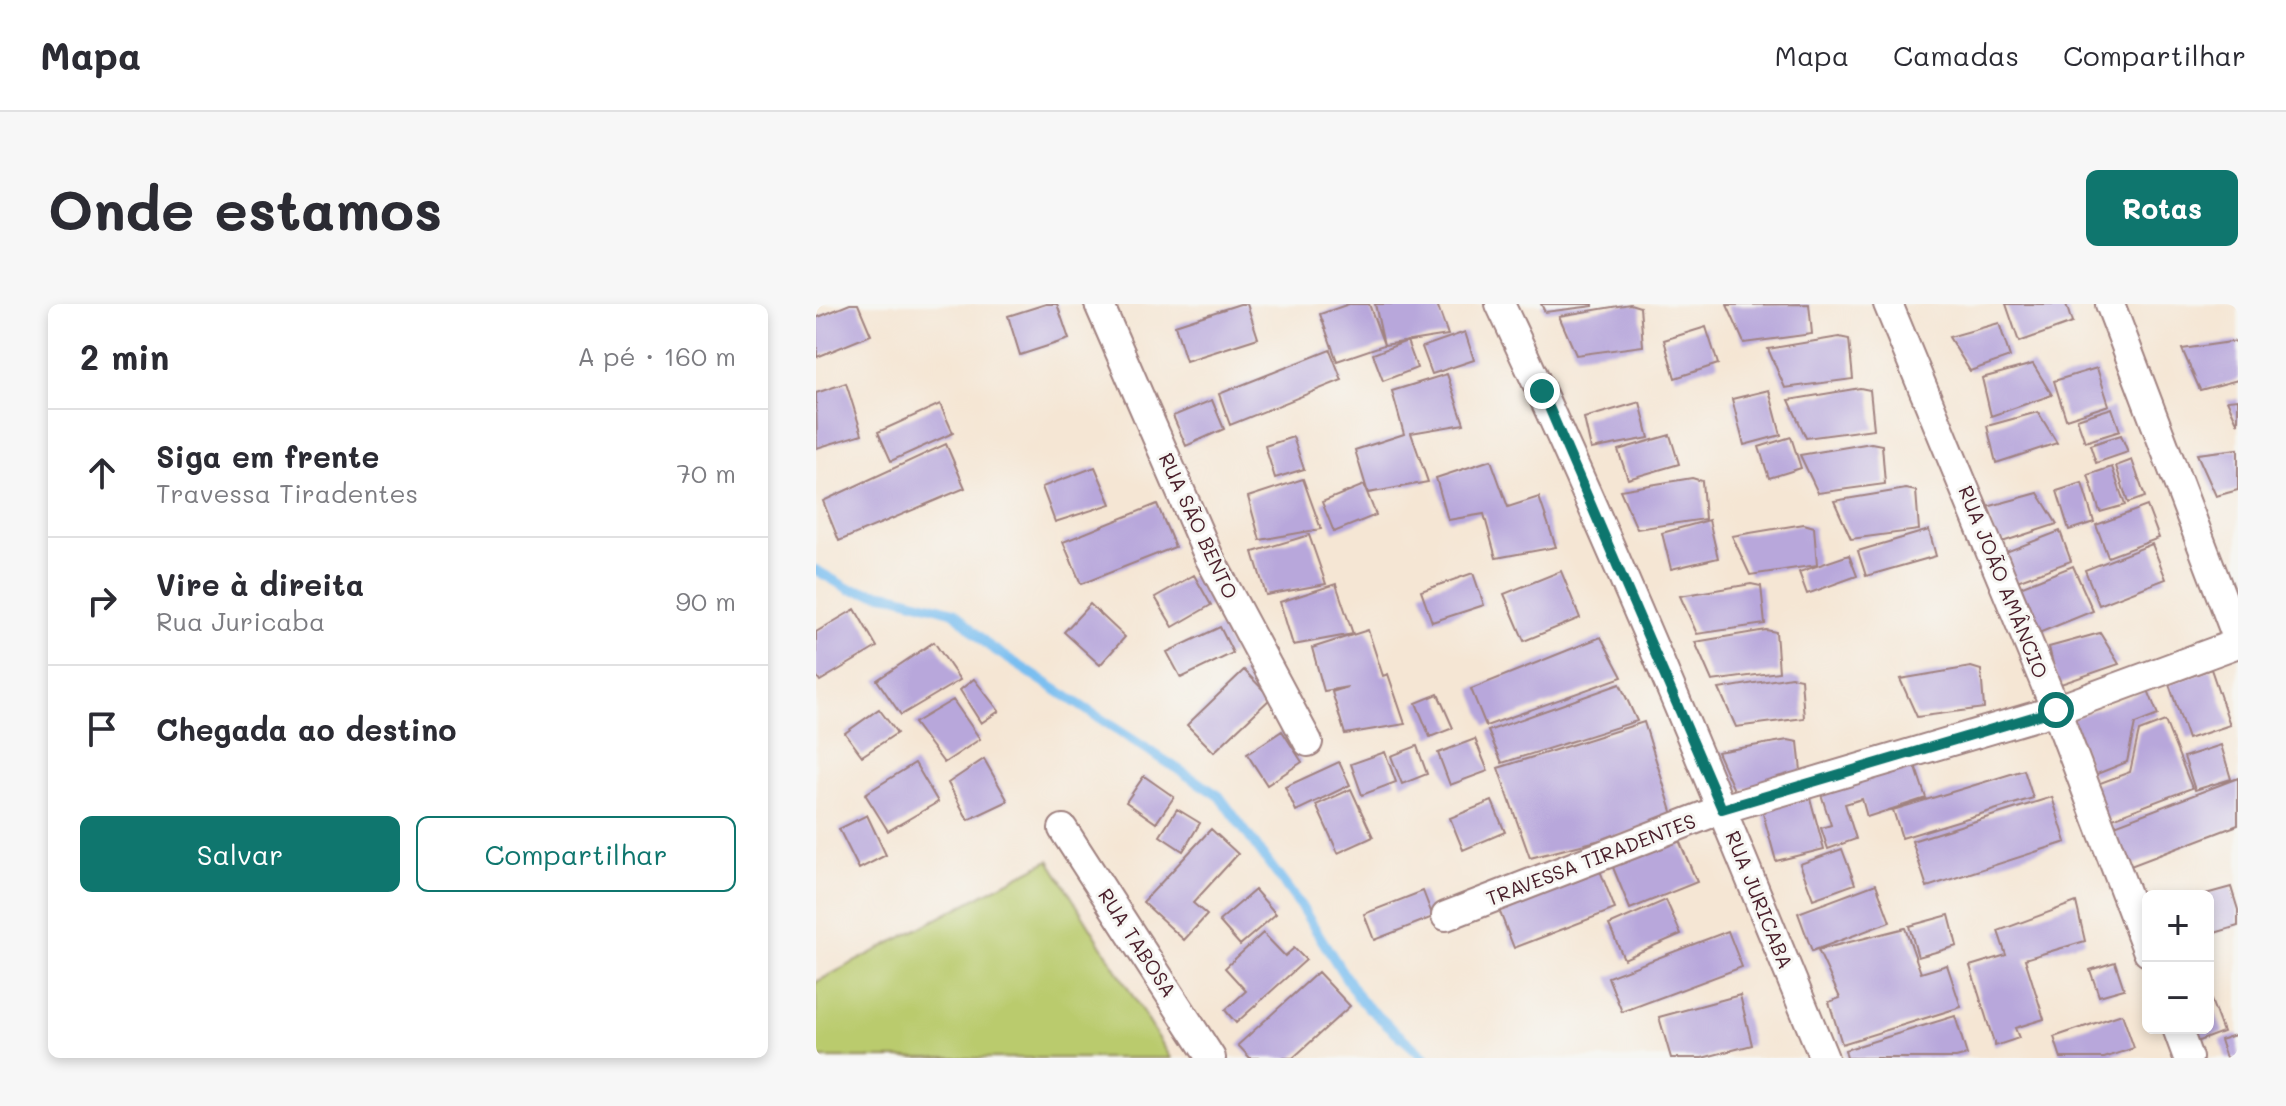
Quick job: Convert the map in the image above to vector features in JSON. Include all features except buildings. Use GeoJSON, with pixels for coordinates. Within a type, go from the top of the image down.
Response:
{"type":"FeatureCollection","features":[{"type":"Feature","properties":{"kind":"street","name":"RUA SÃO BENTO"},"geometry":{"type":"LineString","coordinates":[[1099,304],[1209,557],[1308,742]]}},
{"type":"Feature","properties":{"kind":"street","name":"RUA JURICABA"},"geometry":{"type":"LineString","coordinates":[[1500,304],[1542,391],[1722,809],[1824,1058]]}},
{"type":"Feature","properties":{"kind":"street","name":"RUA JOÃO AMÂNCIO"},"geometry":{"type":"LineString","coordinates":[[1888,304],[2056,710],[2142,936]]}},
{"type":"Feature","properties":{"kind":"street"},"geometry":{"type":"LineString","coordinates":[[2110,304],[2238,642]]}},
{"type":"Feature","properties":{"kind":"street","name":"TRAVESSA TIRADENTES"},"geometry":{"type":"LineString","coordinates":[[1446,916],[1722,809],[2056,710],[2238,642]]}},
{"type":"Feature","properties":{"kind":"street","name":"RUA TABOSA"},"geometry":{"type":"LineString","coordinates":[[1063,829],[1211,1058]]}},
{"type":"Feature","properties":{"kind":"street"},"geometry":{"type":"LineString","coordinates":[[2179,1034],[2188,1058]]}},
{"type":"Feature","properties":{"kind":"green space"},"geometry":{"type":"Polygon","coordinates":[[[1049,860],[1171,1058],[816,1058],[816,982],[1049,860]]]}},
{"type":"Feature","properties":{"kind":"waterway"},"geometry":{"type":"LineString","coordinates":[[816,570],[849,589],[895,596],[954,612],[989,646],[1219,796],[1300,905],[1360,1000],[1425,1058]]}},
{"type":"Feature","properties":{"kind":"route"},"geometry":{"type":"LineString","coordinates":[[1542,391],[1722,809],[2056,710]]}}]}
